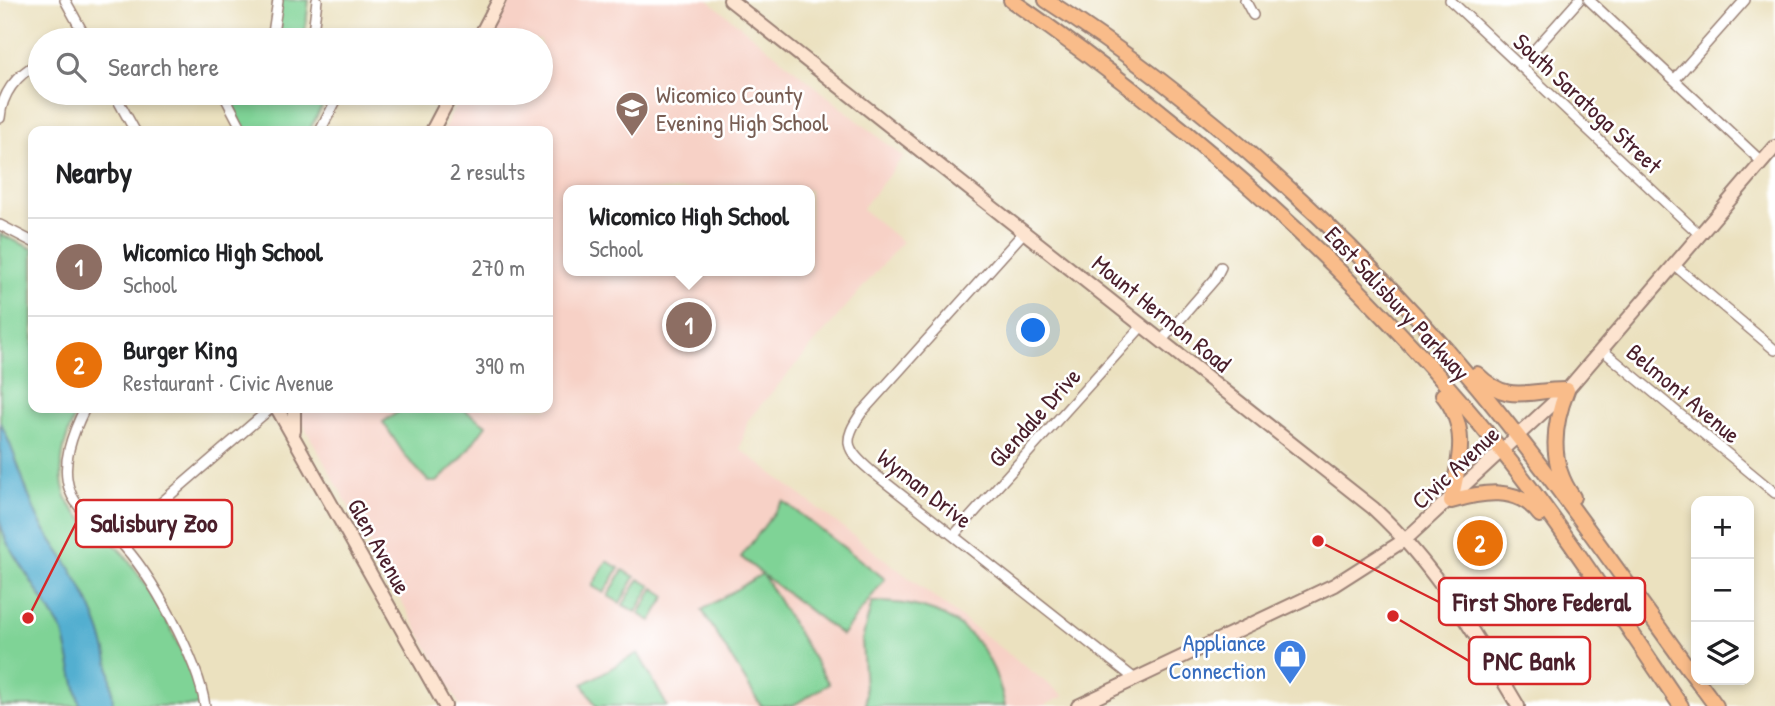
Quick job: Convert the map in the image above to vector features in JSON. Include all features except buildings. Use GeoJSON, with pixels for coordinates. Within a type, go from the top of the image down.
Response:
{"type":"FeatureCollection","features":[{"type":"Feature","properties":{"kind":"main road","name":"East Salisbury Parkway"},"geometry":{"type":"LineString","coordinates":[[1011,0],[1181,126],[1249,185],[1368,301],[1501,451],[1681,706]]}},
{"type":"Feature","properties":{"kind":"main road","name":"East Salisbury Parkway"},"geometry":{"type":"LineString","coordinates":[[1046,0],[1126,55],[1230,139],[1298,199],[1422,324],[1518,437],[1691,672]]}},
{"type":"Feature","properties":{"kind":"main road"},"geometry":{"type":"LineString","coordinates":[[1368,301],[1382,327],[1454,409],[1462,439],[1451,501],[1499,492],[1535,507],[1583,575],[1611,604]]}},
{"type":"Feature","properties":{"kind":"main road"},"geometry":{"type":"LineString","coordinates":[[1422,324],[1447,340],[1489,386],[1519,396],[1567,390],[1554,439],[1564,485],[1610,548],[1649,614]]}},
{"type":"Feature","properties":{"kind":"main road","name":"East Salisbury Parkway"},"geometry":{"type":"LineString","coordinates":[[1700,685],[1716,706]]}},
{"type":"Feature","properties":{"kind":"street"},"geometry":{"type":"LineString","coordinates":[[65,0],[80,28]]}},
{"type":"Feature","properties":{"kind":"street"},"geometry":{"type":"LineString","coordinates":[[274,28],[278,0]]}},
{"type":"Feature","properties":{"kind":"street"},"geometry":{"type":"LineString","coordinates":[[314,28],[317,0]]}},
{"type":"Feature","properties":{"kind":"street"},"geometry":{"type":"LineString","coordinates":[[484,28],[499,0]]}},
{"type":"Feature","properties":{"kind":"street","name":"Mount Hermon Road"},"geometry":{"type":"LineString","coordinates":[[730,0],[1347,486],[1406,539],[1451,597],[1518,706]]}},
{"type":"Feature","properties":{"kind":"street"},"geometry":{"type":"LineString","coordinates":[[1245,0],[1253,15]]}},
{"type":"Feature","properties":{"kind":"street","name":"South Saratoga Street"},"geometry":{"type":"LineString","coordinates":[[1450,0],[1699,234]]}},
{"type":"Feature","properties":{"kind":"street"},"geometry":{"type":"LineString","coordinates":[[1520,66],[1579,0]]}},
{"type":"Feature","properties":{"kind":"street"},"geometry":{"type":"LineString","coordinates":[[1589,0],[1762,162]]}},
{"type":"Feature","properties":{"kind":"street"},"geometry":{"type":"LineString","coordinates":[[1675,79],[1745,0]]}},
{"type":"Feature","properties":{"kind":"street"},"geometry":{"type":"LineString","coordinates":[[0,117],[3,100],[13,82],[28,71]]}},
{"type":"Feature","properties":{"kind":"street"},"geometry":{"type":"LineString","coordinates":[[121,105],[132,126]]}},
{"type":"Feature","properties":{"kind":"street"},"geometry":{"type":"LineString","coordinates":[[229,105],[240,126]]}},
{"type":"Feature","properties":{"kind":"street"},"geometry":{"type":"LineString","coordinates":[[323,126],[334,105]]}},
{"type":"Feature","properties":{"kind":"street"},"geometry":{"type":"LineString","coordinates":[[435,126],[446,105]]}},
{"type":"Feature","properties":{"kind":"street","name":"Civic Avenue"},"geometry":{"type":"LineString","coordinates":[[1078,706],[1334,585],[1406,539],[1451,501],[1567,390],[1775,148]]}},
{"type":"Feature","properties":{"kind":"street"},"geometry":{"type":"LineString","coordinates":[[0,225],[28,239]]}},
{"type":"Feature","properties":{"kind":"street","name":"Wyman Drive"},"geometry":{"type":"LineString","coordinates":[[1025,231],[862,412],[848,438],[851,453],[1135,679]]}},
{"type":"Feature","properties":{"kind":"street"},"geometry":{"type":"LineString","coordinates":[[1673,264],[1775,350]]}},
{"type":"Feature","properties":{"kind":"street"},"geometry":{"type":"LineString","coordinates":[[1162,340],[1215,279],[1221,267]]}},
{"type":"Feature","properties":{"kind":"street","name":"Glendale Drive"},"geometry":{"type":"LineString","coordinates":[[954,534],[1143,325]]}},
{"type":"Feature","properties":{"kind":"street","name":"Belmont Avenue"},"geometry":{"type":"LineString","coordinates":[[1601,349],[1775,493]]}},
{"type":"Feature","properties":{"kind":"street"},"geometry":{"type":"LineString","coordinates":[[83,413],[73,434],[67,458],[69,489],[74,501],[92,520],[118,540],[137,561],[202,682],[205,706]]}},
{"type":"Feature","properties":{"kind":"street"},"geometry":{"type":"LineString","coordinates":[[118,540],[265,413]]}},
{"type":"Feature","properties":{"kind":"street","name":"Glen Avenue"},"geometry":{"type":"LineString","coordinates":[[280,413],[445,706]]}},
{"type":"Feature","properties":{"kind":"street"},"geometry":{"type":"LineString","coordinates":[[294,413],[295,438]]}},
{"type":"Feature","properties":{"kind":"shaded area"},"geometry":{"type":"Polygon","coordinates":[[[510,0],[708,0],[903,157],[862,209],[902,242],[748,420],[740,449],[1064,696],[1043,706],[460,706],[299,417],[300,413],[553,413],[553,126],[446,126],[456,105],[553,105],[553,28],[495,28],[510,0]]]}},
{"type":"Feature","properties":{"kind":"green space"},"geometry":{"type":"Polygon","coordinates":[[[280,0],[309,0],[306,28],[277,28],[280,0]]]}},
{"type":"Feature","properties":{"kind":"green space"},"geometry":{"type":"Polygon","coordinates":[[[231,105],[323,105],[312,126],[242,126],[231,105]]]}},
{"type":"Feature","properties":{"kind":"green space"},"geometry":{"type":"Polygon","coordinates":[[[0,234],[28,247],[28,413],[77,413],[63,453],[62,478],[68,501],[78,515],[119,549],[144,582],[179,646],[202,706],[0,706],[0,234]]]}},
{"type":"Feature","properties":{"kind":"green space"},"geometry":{"type":"Polygon","coordinates":[[[396,413],[469,413],[486,425],[461,459],[437,482],[429,482],[406,457],[383,422],[396,413]]]}},
{"type":"Feature","properties":{"kind":"green space"},"geometry":{"type":"Polygon","coordinates":[[[783,501],[885,579],[842,635],[763,575],[829,684],[792,706],[761,706],[702,610],[762,574],[741,557],[783,501]]]}},
{"type":"Feature","properties":{"kind":"green space"},"geometry":{"type":"Polygon","coordinates":[[[607,561],[619,568],[604,593],[592,586],[607,561]]]}},
{"type":"Feature","properties":{"kind":"green space"},"geometry":{"type":"Polygon","coordinates":[[[623,570],[635,577],[620,603],[608,596],[623,570]]]}},
{"type":"Feature","properties":{"kind":"green space"},"geometry":{"type":"Polygon","coordinates":[[[639,579],[651,586],[636,612],[623,605],[639,579]]]}},
{"type":"Feature","properties":{"kind":"green space"},"geometry":{"type":"Polygon","coordinates":[[[654,588],[666,596],[651,621],[639,614],[654,588]]]}},
{"type":"Feature","properties":{"kind":"green space"},"geometry":{"type":"Polygon","coordinates":[[[872,602],[898,603],[922,608],[943,615],[961,626],[976,641],[988,659],[1005,706],[866,706],[862,640],[872,602]]]}},
{"type":"Feature","properties":{"kind":"green space"},"geometry":{"type":"Polygon","coordinates":[[[638,653],[667,706],[596,706],[583,684],[638,653]]]}},
{"type":"Feature","properties":{"kind":"water"},"geometry":{"type":"Polygon","coordinates":[[[0,422],[37,516],[79,582],[95,616],[110,668],[113,706],[80,706],[63,632],[6,541],[0,523],[0,422]]]}},
{"type":"Feature","properties":{"kind":"place","name":"Wicomico County Evening High School"},"geometry":{"type":"Point","coordinates":[632,138]}},
{"type":"Feature","properties":{"kind":"place","name":"Wicomico High School"},"geometry":{"type":"Point","coordinates":[689,325]}},
{"type":"Feature","properties":{"kind":"place","name":"First Shore Federal"},"geometry":{"type":"Point","coordinates":[1318,541]}},
{"type":"Feature","properties":{"kind":"place","name":"Burger King"},"geometry":{"type":"Point","coordinates":[1480,543]}},
{"type":"Feature","properties":{"kind":"place","name":"PNC Bank"},"geometry":{"type":"Point","coordinates":[1393,616]}},
{"type":"Feature","properties":{"kind":"place","name":"Salisbury Zoo"},"geometry":{"type":"Point","coordinates":[28,618]}},
{"type":"Feature","properties":{"kind":"place","name":"Appliance Connection"},"geometry":{"type":"Point","coordinates":[1290,686]}}]}
